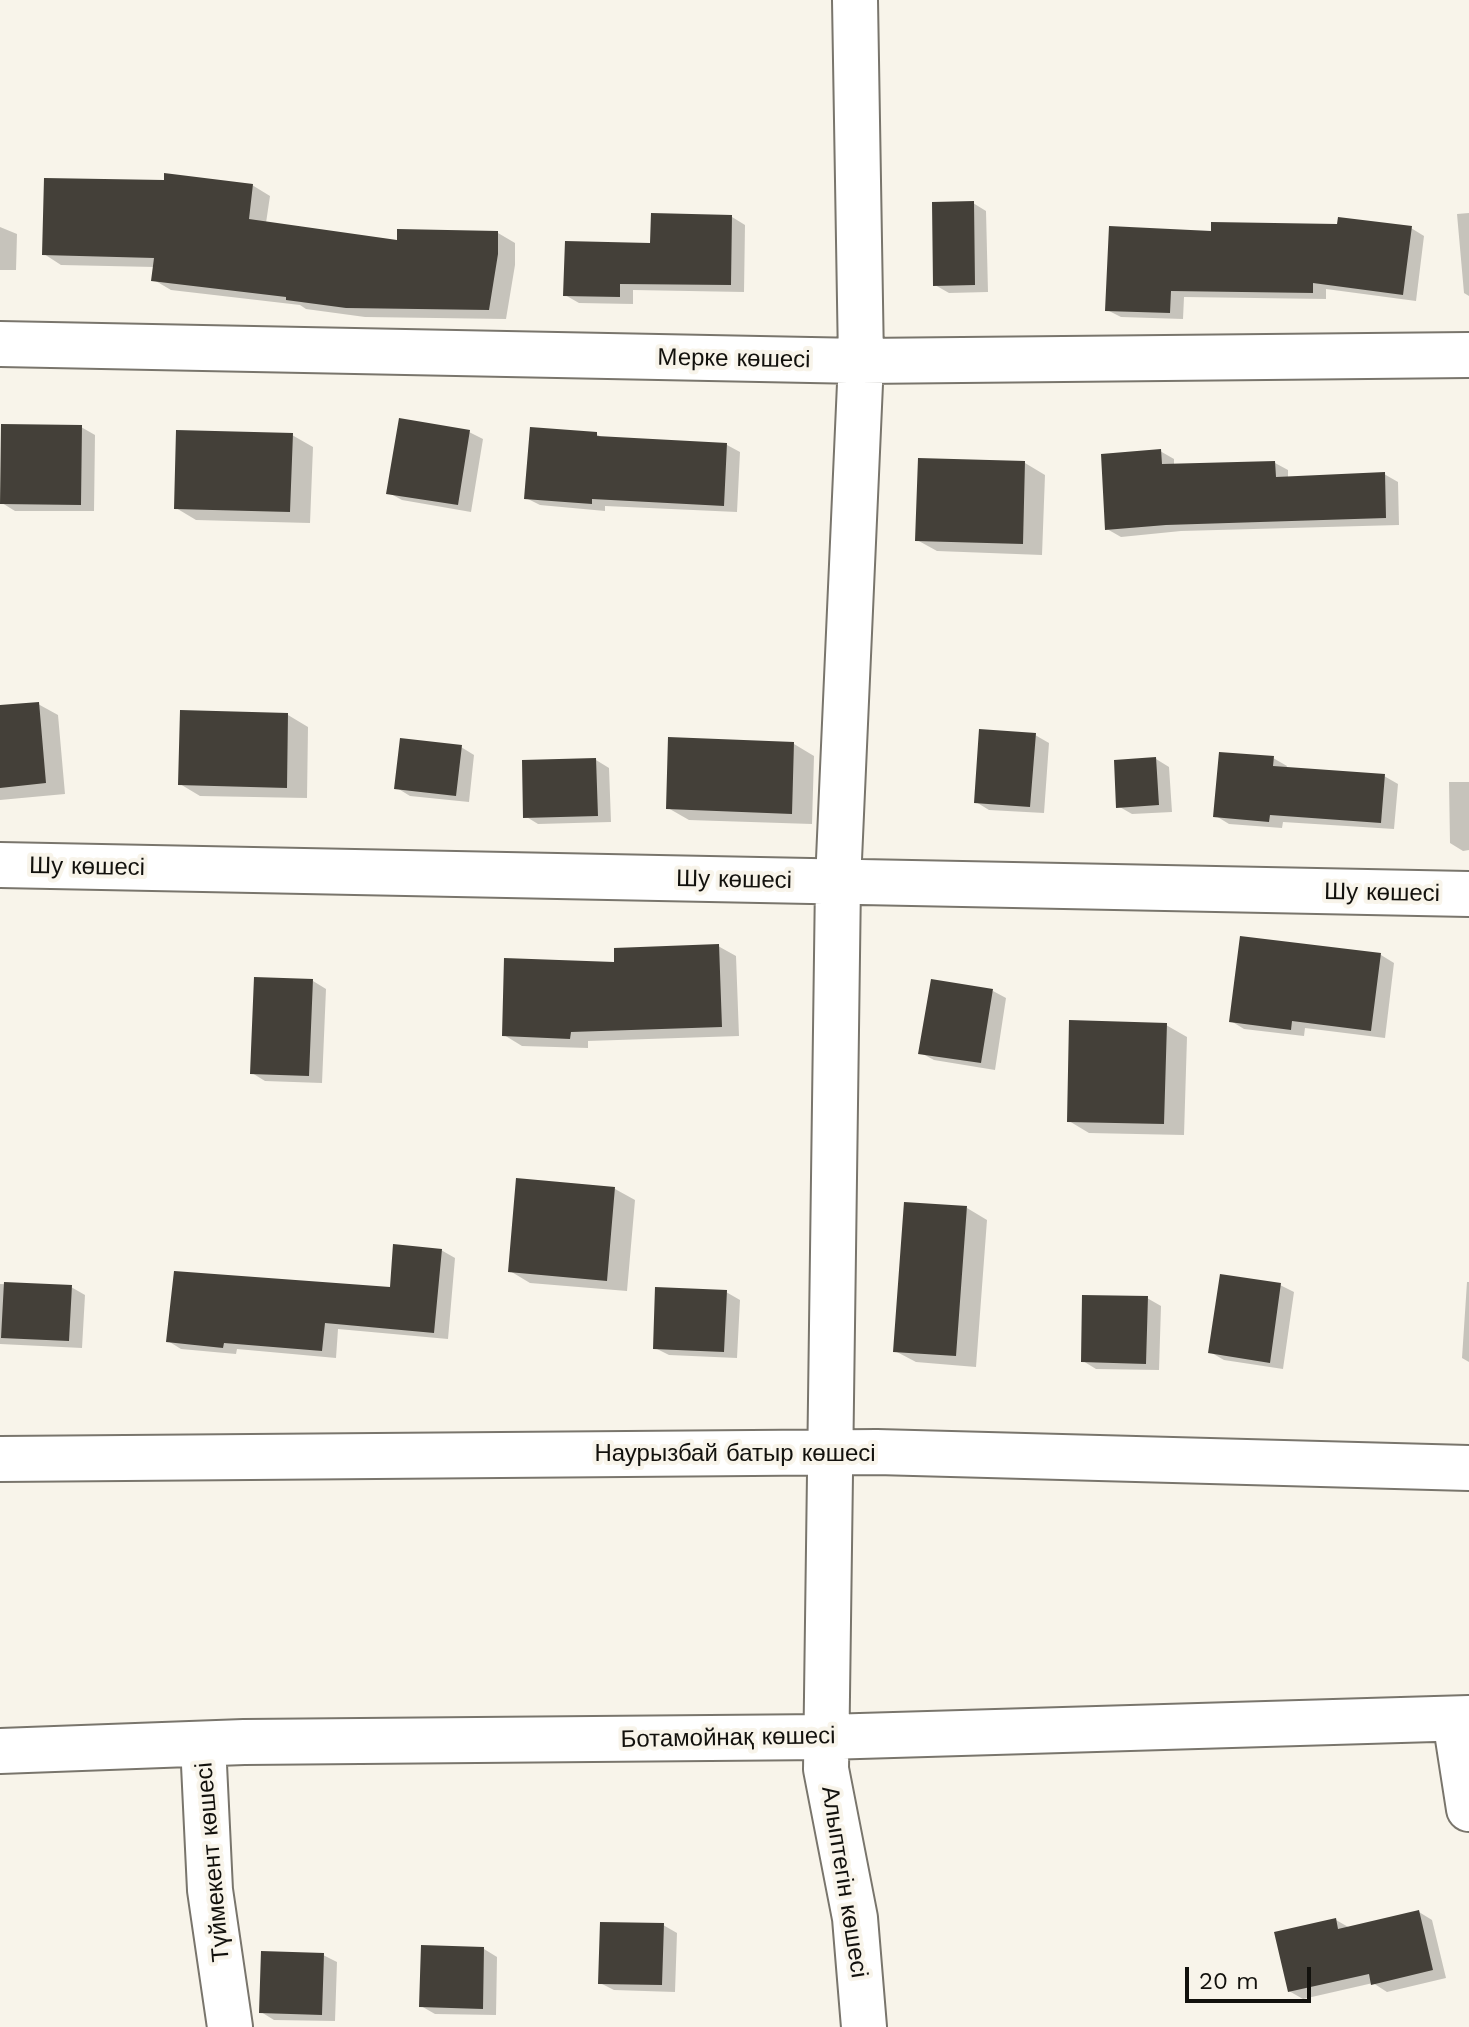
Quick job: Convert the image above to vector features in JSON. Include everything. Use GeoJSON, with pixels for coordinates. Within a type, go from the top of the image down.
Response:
{"type":"FeatureCollection","features":[{"type":"Feature","properties":{"kind":"street","name":"Алыптегін көшесі"},"geometry":{"type":"LineString","coordinates":[[855,0],[861,361],[838,882],[826,1769],[855,1918],[864,2027]]}},
{"type":"Feature","properties":{"kind":"street","name":"Мерке көшесі"},"geometry":{"type":"LineString","coordinates":[[0,344],[861,361],[1469,355]]}},
{"type":"Feature","properties":{"kind":"street","name":"Шу көшесі"},"geometry":{"type":"LineString","coordinates":[[0,865],[1469,894]]}},
{"type":"Feature","properties":{"kind":"street","name":"Наурызбай батыр көшесі"},"geometry":{"type":"LineString","coordinates":[[0,1459],[830,1453],[1469,1468]]}},
{"type":"Feature","properties":{"kind":"street","name":"Ботамойнақ көшесі"},"geometry":{"type":"LineString","coordinates":[[0,1751],[203,1744],[826,1737],[1462,1719],[1469,1809]]}},
{"type":"Feature","properties":{"kind":"street","name":"Түймекент көшесі"},"geometry":{"type":"LineString","coordinates":[[203,1744],[210,1890],[230,2027]]}},
{"type":"Feature","properties":{"kind":"building"},"geometry":{"type":"Polygon","coordinates":[[[164,173],[253,184],[249,219],[397,240],[397,229],[498,231],[498,254],[489,310],[346,308],[286,300],[286,297],[151,281],[154,258],[42,255],[44,178],[164,180],[164,173]]]}},
{"type":"Feature","properties":{"kind":"building"},"geometry":{"type":"Polygon","coordinates":[[[974,201],[975,285],[933,286],[932,202],[974,201]]]}},
{"type":"Feature","properties":{"kind":"building"},"geometry":{"type":"Polygon","coordinates":[[[651,213],[732,215],[731,285],[620,284],[620,297],[563,296],[565,241],[650,243],[651,213]]]}},
{"type":"Feature","properties":{"kind":"building"},"geometry":{"type":"Polygon","coordinates":[[[1338,217],[1412,226],[1403,295],[1313,283],[1313,293],[1171,291],[1170,313],[1105,311],[1109,226],[1211,231],[1211,222],[1337,224],[1338,217]]]}},
{"type":"Feature","properties":{"kind":"building"},"geometry":{"type":"Polygon","coordinates":[[[399,418],[470,430],[458,505],[386,494],[399,418]]]}},
{"type":"Feature","properties":{"kind":"building"},"geometry":{"type":"Polygon","coordinates":[[[1,424],[82,425],[81,505],[0,504],[1,424]]]}},
{"type":"Feature","properties":{"kind":"building"},"geometry":{"type":"Polygon","coordinates":[[[530,427],[597,432],[597,436],[727,443],[724,506],[592,499],[592,504],[524,499],[530,427]]]}},
{"type":"Feature","properties":{"kind":"building"},"geometry":{"type":"Polygon","coordinates":[[[176,430],[293,433],[290,512],[174,509],[176,430]]]}},
{"type":"Feature","properties":{"kind":"building"},"geometry":{"type":"Polygon","coordinates":[[[1161,449],[1162,464],[1275,461],[1276,477],[1385,472],[1386,518],[1105,530],[1101,454],[1161,449]]]}},
{"type":"Feature","properties":{"kind":"building"},"geometry":{"type":"Polygon","coordinates":[[[918,458],[1025,461],[1023,544],[915,541],[918,458]]]}},
{"type":"Feature","properties":{"kind":"building"},"geometry":{"type":"Polygon","coordinates":[[[39,702],[46,783],[0,788],[0,705],[39,702]]]}},
{"type":"Feature","properties":{"kind":"building"},"geometry":{"type":"Polygon","coordinates":[[[180,710],[288,713],[287,788],[178,785],[180,710]]]}},
{"type":"Feature","properties":{"kind":"building"},"geometry":{"type":"Polygon","coordinates":[[[979,729],[1036,733],[1030,807],[974,803],[979,729]]]}},
{"type":"Feature","properties":{"kind":"building"},"geometry":{"type":"Polygon","coordinates":[[[668,737],[794,742],[792,814],[666,809],[668,737]]]}},
{"type":"Feature","properties":{"kind":"building"},"geometry":{"type":"Polygon","coordinates":[[[400,738],[462,745],[456,796],[394,789],[400,738]]]}},
{"type":"Feature","properties":{"kind":"building"},"geometry":{"type":"Polygon","coordinates":[[[1219,752],[1274,756],[1273,766],[1385,774],[1381,823],[1270,815],[1269,822],[1213,817],[1219,752]]]}},
{"type":"Feature","properties":{"kind":"building"},"geometry":{"type":"Polygon","coordinates":[[[1156,757],[1159,805],[1116,808],[1114,760],[1156,757]]]}},
{"type":"Feature","properties":{"kind":"building"},"geometry":{"type":"Polygon","coordinates":[[[596,758],[598,816],[523,818],[522,760],[596,758]]]}},
{"type":"Feature","properties":{"kind":"building"},"geometry":{"type":"Polygon","coordinates":[[[1240,936],[1381,953],[1371,1031],[1292,1021],[1291,1030],[1229,1022],[1240,936]]]}},
{"type":"Feature","properties":{"kind":"building"},"geometry":{"type":"Polygon","coordinates":[[[719,944],[722,1027],[571,1032],[570,1039],[502,1036],[504,958],[614,962],[614,948],[719,944]]]}},
{"type":"Feature","properties":{"kind":"building"},"geometry":{"type":"Polygon","coordinates":[[[254,977],[313,979],[309,1076],[250,1074],[254,977]]]}},
{"type":"Feature","properties":{"kind":"building"},"geometry":{"type":"Polygon","coordinates":[[[931,979],[993,989],[981,1063],[918,1054],[931,979]]]}},
{"type":"Feature","properties":{"kind":"building"},"geometry":{"type":"Polygon","coordinates":[[[1069,1020],[1167,1023],[1164,1124],[1067,1122],[1069,1020]]]}},
{"type":"Feature","properties":{"kind":"building"},"geometry":{"type":"Polygon","coordinates":[[[516,1178],[615,1187],[607,1281],[508,1272],[516,1178]]]}},
{"type":"Feature","properties":{"kind":"building"},"geometry":{"type":"Polygon","coordinates":[[[904,1202],[967,1206],[956,1356],[893,1352],[904,1202]]]}},
{"type":"Feature","properties":{"kind":"building"},"geometry":{"type":"Polygon","coordinates":[[[393,1244],[442,1249],[434,1333],[325,1323],[322,1351],[224,1343],[223,1348],[166,1342],[174,1271],[390,1287],[393,1244]]]}},
{"type":"Feature","properties":{"kind":"building"},"geometry":{"type":"Polygon","coordinates":[[[1220,1274],[1281,1283],[1270,1363],[1208,1353],[1220,1274]]]}},
{"type":"Feature","properties":{"kind":"building"},"geometry":{"type":"Polygon","coordinates":[[[4,1282],[72,1285],[69,1341],[1,1338],[4,1282]]]}},
{"type":"Feature","properties":{"kind":"building"},"geometry":{"type":"Polygon","coordinates":[[[655,1287],[727,1290],[724,1352],[653,1349],[655,1287]]]}},
{"type":"Feature","properties":{"kind":"building"},"geometry":{"type":"Polygon","coordinates":[[[1082,1295],[1148,1296],[1146,1364],[1081,1362],[1082,1295]]]}},
{"type":"Feature","properties":{"kind":"building"},"geometry":{"type":"Polygon","coordinates":[[[1419,1910],[1433,1970],[1371,1985],[1369,1974],[1288,1992],[1274,1932],[1336,1918],[1338,1929],[1419,1910]]]}},
{"type":"Feature","properties":{"kind":"building"},"geometry":{"type":"Polygon","coordinates":[[[600,1922],[664,1923],[662,1985],[598,1984],[600,1922]]]}},
{"type":"Feature","properties":{"kind":"building"},"geometry":{"type":"Polygon","coordinates":[[[421,1945],[484,1947],[483,2009],[419,2007],[421,1945]]]}},
{"type":"Feature","properties":{"kind":"building"},"geometry":{"type":"Polygon","coordinates":[[[261,1951],[324,1953],[322,2015],[259,2013],[261,1951]]]}}]}
